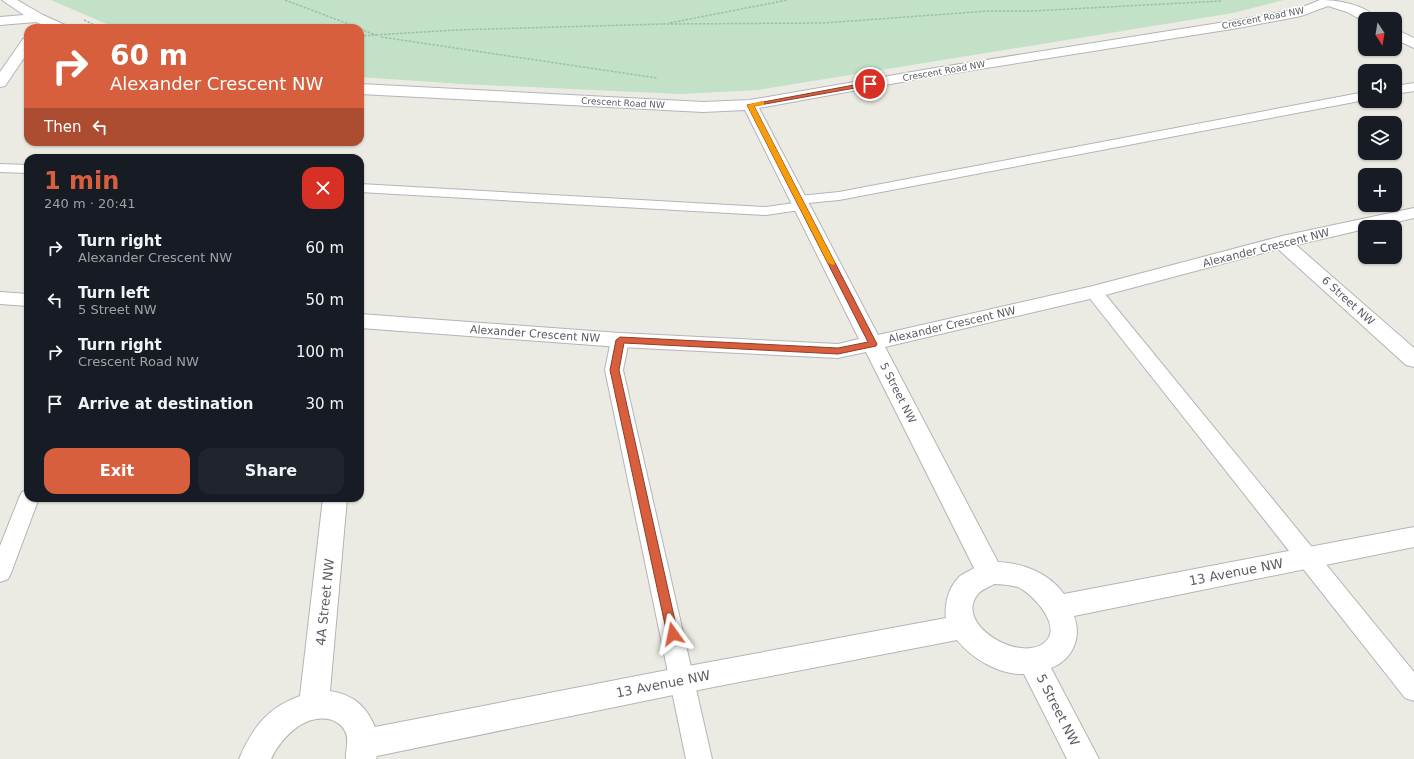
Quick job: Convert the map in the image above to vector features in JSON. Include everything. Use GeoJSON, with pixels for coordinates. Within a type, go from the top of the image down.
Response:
{"type":"FeatureCollection","features":[{"type":"Feature","properties":{"kind":"street"},"geometry":{"type":"LineString","coordinates":[[8,0],[39,22]]}},
{"type":"Feature","properties":{"kind":"street"},"geometry":{"type":"LineString","coordinates":[[1331,1],[1358,12]]}},
{"type":"Feature","properties":{"kind":"street","name":"Crescent Road NW"},"geometry":{"type":"LineString","coordinates":[[364,89],[695,107],[750,105],[929,74],[1238,24],[1301,12],[1331,1]]}},
{"type":"Feature","properties":{"kind":"street"},"geometry":{"type":"LineString","coordinates":[[0,21],[39,22]]}},
{"type":"Feature","properties":{"kind":"street"},"geometry":{"type":"LineString","coordinates":[[1402,37],[1414,44]]}},
{"type":"Feature","properties":{"kind":"street"},"geometry":{"type":"LineString","coordinates":[[0,83],[24,48]]}},
{"type":"Feature","properties":{"kind":"street","name":"5 Street NW"},"geometry":{"type":"LineString","coordinates":[[750,105],[990,573]]}},
{"type":"Feature","properties":{"kind":"street","name":"Alexander Crescent NW"},"geometry":{"type":"LineString","coordinates":[[364,321],[620,340],[838,351],[1094,292],[1282,242],[1414,213]]}},
{"type":"Feature","properties":{"kind":"street","name":"6 Street NW"},"geometry":{"type":"LineString","coordinates":[[1282,242],[1414,360]]}},
{"type":"Feature","properties":{"kind":"street"},"geometry":{"type":"LineString","coordinates":[[0,298],[24,300]]}},
{"type":"Feature","properties":{"kind":"street","name":"4A Street NW"},"geometry":{"type":"LineString","coordinates":[[314,706],[335,502]]}},
{"type":"Feature","properties":{"kind":"street","name":"13 Avenue NW"},"geometry":{"type":"LineString","coordinates":[[1059,607],[1414,537]]}},
{"type":"Feature","properties":{"kind":"street"},"geometry":{"type":"LineString","coordinates":[[990,573],[1006,573],[1022,577],[1036,584],[1049,594],[1059,607],[1064,621],[1064,635],[1058,647],[1047,656],[1033,662],[1017,662],[995,656],[985,651],[972,640],[963,627],[958,612],[960,598],[966,587],[977,578],[990,573]]}},
{"type":"Feature","properties":{"kind":"street","name":"13 Avenue NW"},"geometry":{"type":"LineString","coordinates":[[362,752],[683,680],[963,627]]}},
{"type":"Feature","properties":{"kind":"street","name":"5 Street NW"},"geometry":{"type":"LineString","coordinates":[[1033,662],[1083,759]]}},
{"type":"Feature","properties":{"kind":"street"},"geometry":{"type":"LineString","coordinates":[[255,759],[260,747],[269,733],[282,720],[298,711],[314,706],[330,705],[345,709],[355,718],[362,730],[362,752]]}},
{"type":"Feature","properties":{"kind":"lane"},"geometry":{"type":"LineString","coordinates":[[1402,89],[1414,87]]}},
{"type":"Feature","properties":{"kind":"lane"},"geometry":{"type":"LineString","coordinates":[[364,188],[766,211],[801,203],[1358,97]]}},
{"type":"Feature","properties":{"kind":"lane"},"geometry":{"type":"LineString","coordinates":[[0,168],[24,170]]}},
{"type":"Feature","properties":{"kind":"lane"},"geometry":{"type":"LineString","coordinates":[[1094,292],[1414,690]]}},
{"type":"Feature","properties":{"kind":"lane"},"geometry":{"type":"LineString","coordinates":[[620,340],[614,370],[700,759]]}},
{"type":"Feature","properties":{"kind":"lane"},"geometry":{"type":"LineString","coordinates":[[0,573],[27,502]]}},
{"type":"Feature","properties":{"kind":"path"},"geometry":{"type":"LineString","coordinates":[[285,0],[348,24]]}},
{"type":"Feature","properties":{"kind":"path"},"geometry":{"type":"LineString","coordinates":[[663,24],[787,0]]}},
{"type":"Feature","properties":{"kind":"path"},"geometry":{"type":"LineString","coordinates":[[364,36],[418,32],[663,24],[823,23],[989,11],[1032,11],[1229,1]]}},
{"type":"Feature","properties":{"kind":"path"},"geometry":{"type":"LineString","coordinates":[[364,30],[378,36],[429,46],[542,60],[659,78]]}},
{"type":"Feature","properties":{"kind":"green space"},"geometry":{"type":"Polygon","coordinates":[[[51,0],[1284,0],[1233,13],[758,90],[680,94],[462,84],[364,77],[364,24],[107,24],[51,0]]]}},
{"type":"Feature","properties":{"kind":"slow traffic"},"geometry":{"type":"LineString","coordinates":[[762,103],[750,105],[831,263]]}},
{"type":"Feature","properties":{"kind":"route"},"geometry":{"type":"LineString","coordinates":[[673,634],[614,370],[620,340],[838,351],[873,344],[750,105],[870,84]]}}]}
